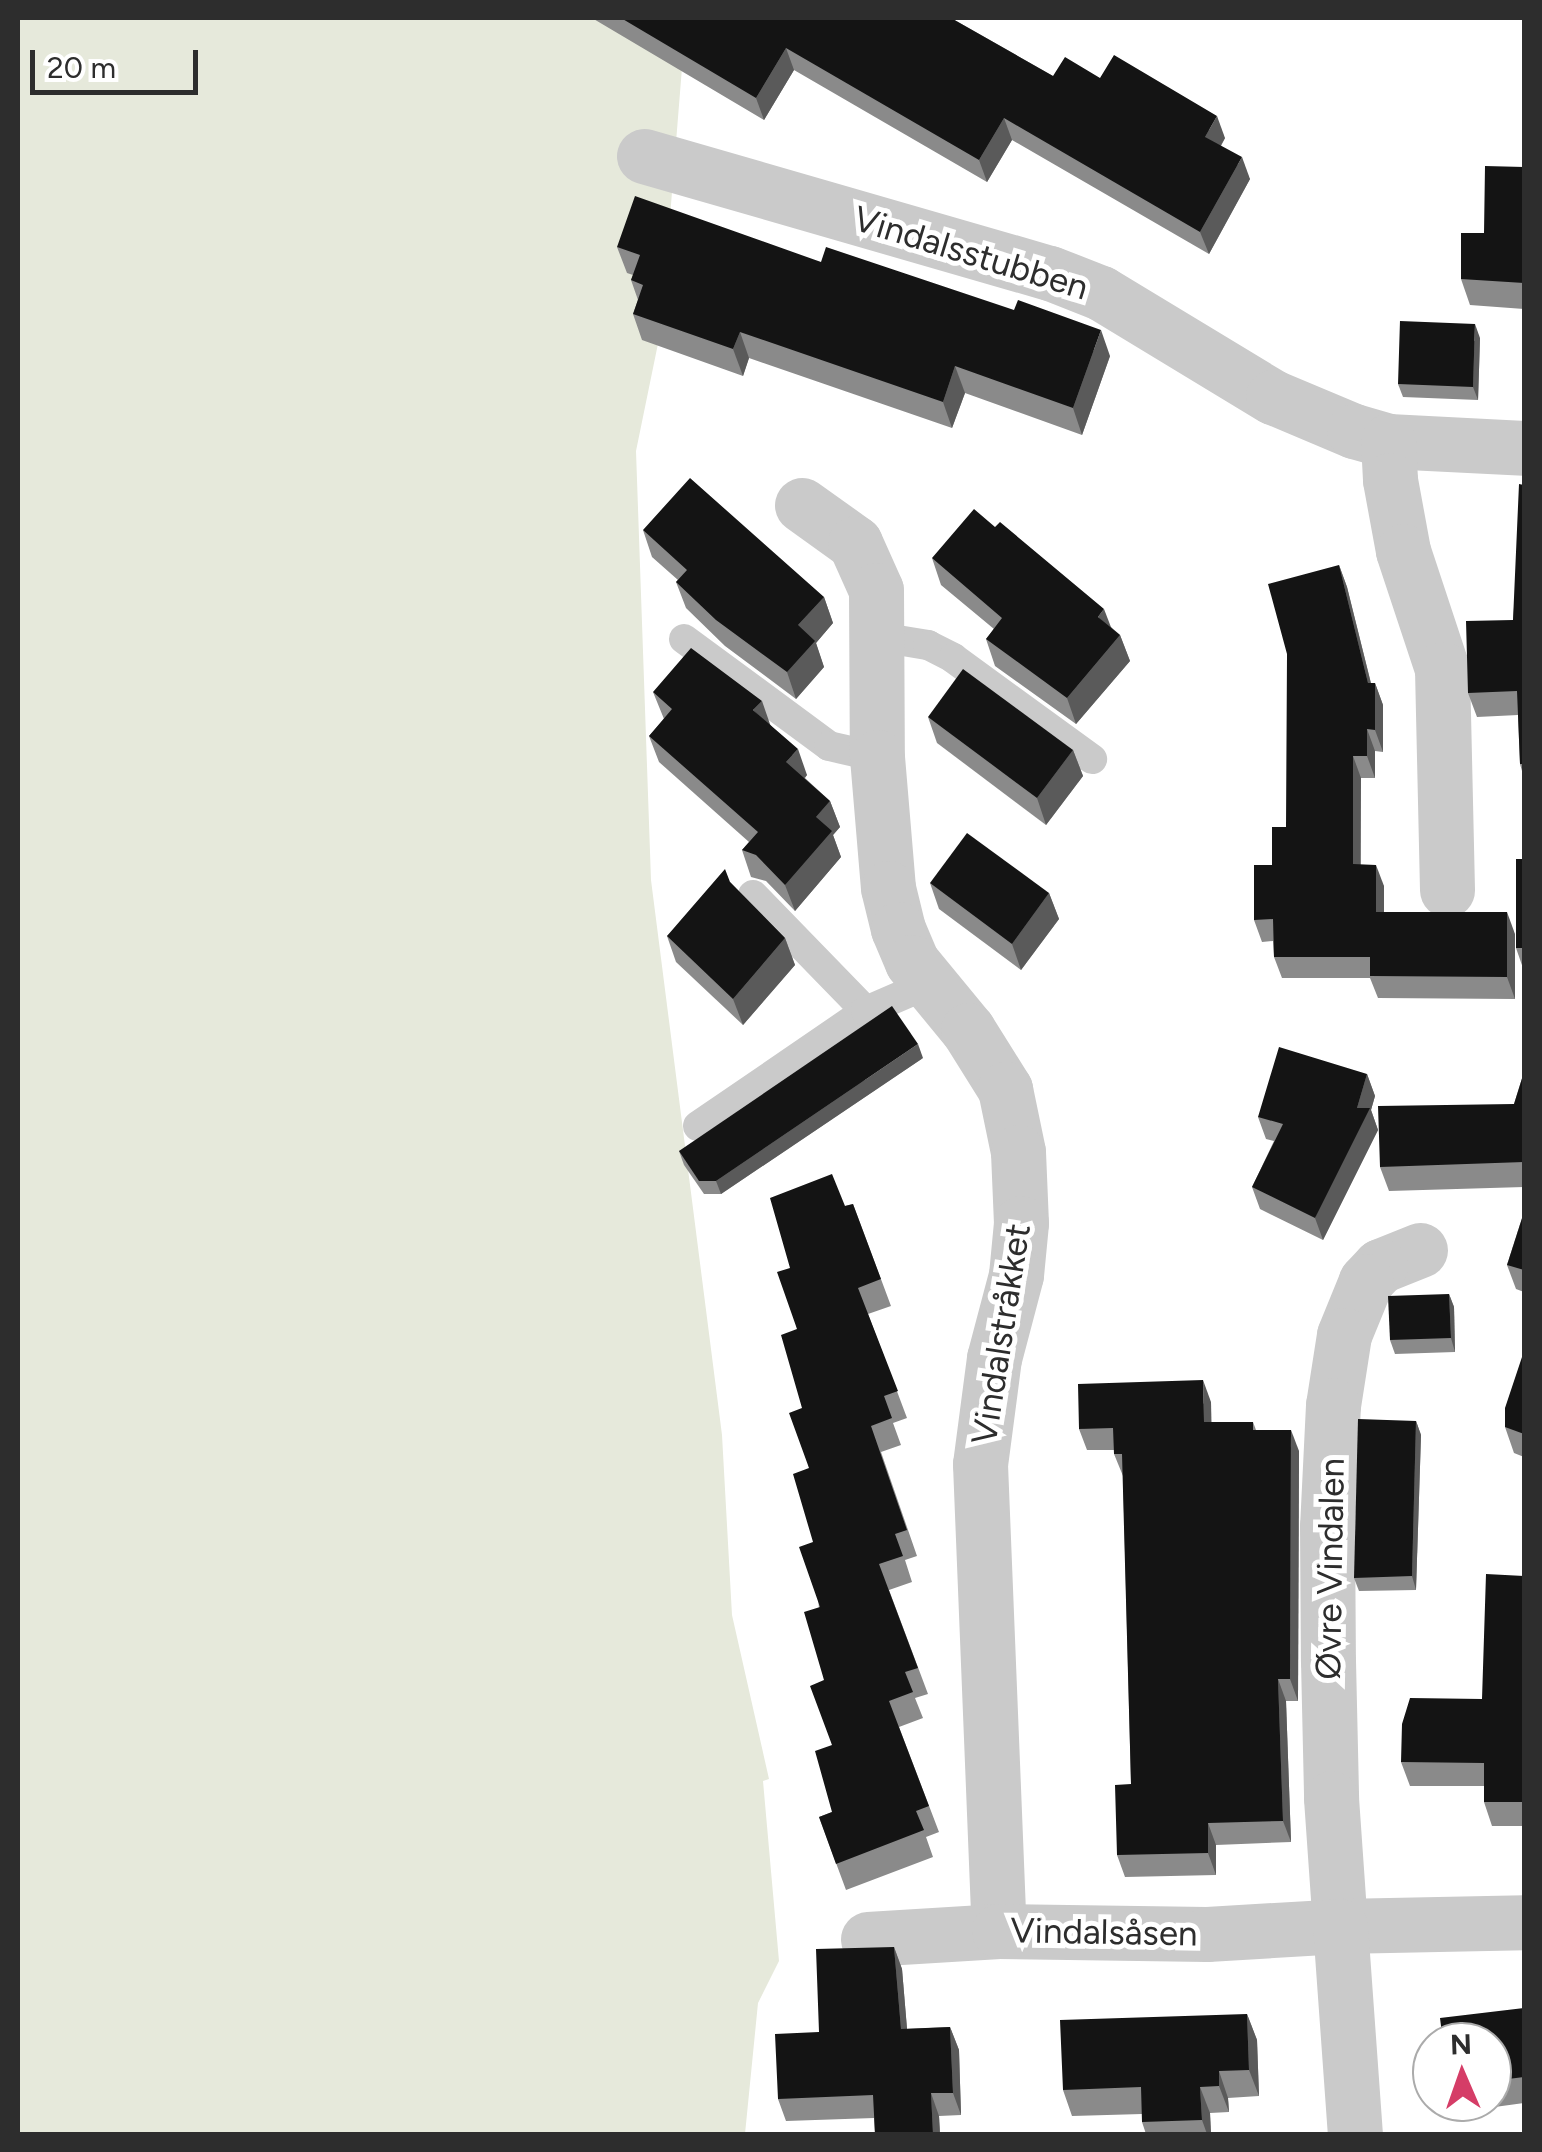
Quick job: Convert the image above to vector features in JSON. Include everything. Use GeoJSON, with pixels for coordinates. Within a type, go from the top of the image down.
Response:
{"type":"FeatureCollection","features":[{"type":"Feature","properties":{"kind":"street","name":"Vindalsstubben"},"geometry":{"type":"LineString","coordinates":[[644,156],[1050,273],[1102,292],[1273,397],[1388,441],[1524,448]]}},
{"type":"Feature","properties":{"kind":"street"},"geometry":{"type":"LineString","coordinates":[[1388,441],[1395,517],[1442,670],[1448,890]]}},
{"type":"Feature","properties":{"kind":"street","name":"Vindalstråkket"},"geometry":{"type":"LineString","coordinates":[[802,505],[855,543],[867,562],[876,590],[877,757],[888,888],[912,962],[968,1030],[1005,1090],[1021,1180],[1016,1275],[994,1358],[980,1464],[999,1930]]}},
{"type":"Feature","properties":{"kind":"street","name":"Øvre Vindalen"},"geometry":{"type":"LineString","coordinates":[[1340,1926],[1331,1798],[1328,1660],[1327,1526],[1333,1406],[1344,1335],[1366,1280],[1380,1266],[1420,1250]]}},
{"type":"Feature","properties":{"kind":"street","name":"Vindalsåsen"},"geometry":{"type":"LineString","coordinates":[[868,1939],[999,1930],[1206,1934],[1524,1922]]}},
{"type":"Feature","properties":{"kind":"street"},"geometry":{"type":"LineString","coordinates":[[1340,1926],[1355,2134]]}},
{"type":"Feature","properties":{"kind":"lane"},"geometry":{"type":"LineString","coordinates":[[879,637],[928,645],[953,658],[1092,759]]}},
{"type":"Feature","properties":{"kind":"lane"},"geometry":{"type":"LineString","coordinates":[[684,639],[830,746],[877,757]]}},
{"type":"Feature","properties":{"kind":"lane"},"geometry":{"type":"LineString","coordinates":[[753,896],[866,1012]]}},
{"type":"Feature","properties":{"kind":"lane"},"geometry":{"type":"LineString","coordinates":[[698,1126],[866,1012],[928,984]]}},
{"type":"Feature","properties":{"kind":"shaded area"},"geometry":{"type":"Polygon","coordinates":[[[18,18],[686,18],[661,329],[636,451],[651,880],[722,1435],[732,1615],[769,1779],[763,1781],[779,1961],[758,2003],[745,2134],[18,2134],[18,18]]]}},
{"type":"Feature","properties":{"kind":"building"},"geometry":{"type":"Polygon","coordinates":[[[621,18],[951,18],[1053,76],[1065,57],[1100,78],[1114,55],[1217,116],[1205,137],[1242,157],[1200,232],[1004,118],[979,160],[786,48],[756,98],[621,18]]]}},
{"type":"Feature","properties":{"kind":"building"},"geometry":{"type":"Polygon","coordinates":[[[1485,166],[1524,167],[1524,283],[1461,279],[1461,233],[1484,233],[1485,166]]]}},
{"type":"Feature","properties":{"kind":"building"},"geometry":{"type":"Polygon","coordinates":[[[635,196],[821,262],[826,247],[1014,310],[1018,300],[1101,330],[1073,408],[955,366],[943,402],[740,332],[733,349],[633,314],[643,285],[631,280],[640,255],[617,247],[635,196]]]}},
{"type":"Feature","properties":{"kind":"building"},"geometry":{"type":"Polygon","coordinates":[[[1400,321],[1475,324],[1473,387],[1398,384],[1400,321]]]}},
{"type":"Feature","properties":{"kind":"building"},"geometry":{"type":"Polygon","coordinates":[[[690,478],[824,597],[798,625],[815,641],[787,672],[716,620],[676,582],[687,570],[643,530],[690,478]]]}},
{"type":"Feature","properties":{"kind":"building"},"geometry":{"type":"Polygon","coordinates":[[[1519,484],[1524,485],[1524,764],[1520,764],[1517,691],[1468,693],[1466,621],[1513,620],[1519,484]]]}},
{"type":"Feature","properties":{"kind":"building"},"geometry":{"type":"Polygon","coordinates":[[[974,509],[995,527],[1000,522],[1104,609],[1098,617],[1120,635],[1067,698],[986,639],[1002,618],[932,558],[974,509]]]}},
{"type":"Feature","properties":{"kind":"building"},"geometry":{"type":"Polygon","coordinates":[[[1339,565],[1368,683],[1375,683],[1375,730],[1367,729],[1367,756],[1353,756],[1353,864],[1376,865],[1376,912],[1507,912],[1507,977],[1370,976],[1370,957],[1274,957],[1273,919],[1254,920],[1254,865],[1272,865],[1272,827],[1286,827],[1287,654],[1268,584],[1339,565]]]}},
{"type":"Feature","properties":{"kind":"building"},"geometry":{"type":"Polygon","coordinates":[[[691,648],[762,701],[753,710],[798,749],[786,762],[830,801],[816,817],[832,831],[785,885],[756,855],[742,850],[758,832],[649,736],[672,709],[653,692],[691,648]]]}},
{"type":"Feature","properties":{"kind":"building"},"geometry":{"type":"Polygon","coordinates":[[[963,669],[1073,750],[1037,798],[928,717],[963,669]]]}},
{"type":"Feature","properties":{"kind":"building"},"geometry":{"type":"Polygon","coordinates":[[[967,833],[1049,893],[1012,944],[930,883],[967,833]]]}},
{"type":"Feature","properties":{"kind":"building"},"geometry":{"type":"Polygon","coordinates":[[[1516,859],[1524,859],[1524,948],[1516,948],[1516,859]]]}},
{"type":"Feature","properties":{"kind":"building"},"geometry":{"type":"Polygon","coordinates":[[[725,869],[730,882],[785,938],[733,999],[667,936],[725,869]]]}},
{"type":"Feature","properties":{"kind":"building"},"geometry":{"type":"Polygon","coordinates":[[[892,1006],[918,1044],[716,1181],[699,1181],[679,1151],[892,1006]]]}},
{"type":"Feature","properties":{"kind":"building"},"geometry":{"type":"Polygon","coordinates":[[[1279,1047],[1367,1074],[1357,1108],[1370,1108],[1315,1218],[1252,1187],[1283,1124],[1258,1117],[1279,1047]]]}},
{"type":"Feature","properties":{"kind":"building"},"geometry":{"type":"Polygon","coordinates":[[[1524,1072],[1524,1162],[1380,1167],[1378,1106],[1514,1104],[1524,1072]]]}},
{"type":"Feature","properties":{"kind":"building"},"geometry":{"type":"Polygon","coordinates":[[[832,1174],[845,1206],[853,1204],[881,1279],[858,1288],[898,1391],[884,1396],[892,1418],[871,1426],[907,1530],[895,1534],[903,1556],[879,1564],[918,1668],[905,1672],[913,1692],[889,1701],[929,1806],[916,1811],[924,1830],[836,1864],[819,1817],[832,1812],[815,1751],[832,1745],[810,1686],[824,1680],[804,1612],[820,1607],[799,1547],[813,1542],[793,1474],[809,1468],[789,1413],[802,1408],[781,1335],[797,1329],[777,1272],[790,1268],[770,1198],[832,1174]]]}},
{"type":"Feature","properties":{"kind":"building"},"geometry":{"type":"Polygon","coordinates":[[[1524,1212],[1524,1270],[1507,1265],[1524,1212]]]}},
{"type":"Feature","properties":{"kind":"building"},"geometry":{"type":"Polygon","coordinates":[[[1449,1294],[1451,1338],[1390,1340],[1388,1296],[1449,1294]]]}},
{"type":"Feature","properties":{"kind":"building"},"geometry":{"type":"Polygon","coordinates":[[[1522,1357],[1524,1434],[1505,1427],[1505,1408],[1522,1357]]]}},
{"type":"Feature","properties":{"kind":"building"},"geometry":{"type":"Polygon","coordinates":[[[1203,1380],[1204,1422],[1253,1422],[1253,1430],[1291,1430],[1290,1679],[1278,1679],[1283,1821],[1208,1823],[1208,1853],[1117,1855],[1115,1785],[1131,1784],[1122,1454],[1114,1454],[1113,1428],[1079,1429],[1078,1384],[1203,1380]]]}},
{"type":"Feature","properties":{"kind":"building"},"geometry":{"type":"Polygon","coordinates":[[[1358,1419],[1416,1421],[1412,1576],[1354,1578],[1358,1419]]]}},
{"type":"Feature","properties":{"kind":"building"},"geometry":{"type":"Polygon","coordinates":[[[1486,1574],[1524,1576],[1524,1802],[1484,1802],[1484,1763],[1401,1762],[1402,1724],[1410,1698],[1482,1699],[1486,1574]]]}},
{"type":"Feature","properties":{"kind":"building"},"geometry":{"type":"Polygon","coordinates":[[[894,1947],[901,2029],[950,2027],[953,2093],[931,2093],[933,2134],[875,2134],[873,2095],[778,2099],[775,2034],[819,2032],[816,1949],[894,1947]]]}},
{"type":"Feature","properties":{"kind":"building"},"geometry":{"type":"Polygon","coordinates":[[[1524,2008],[1524,2077],[1512,2078],[1512,2022],[1440,2022],[1440,2018],[1524,2008]]]}},
{"type":"Feature","properties":{"kind":"building"},"geometry":{"type":"Polygon","coordinates":[[[1247,2014],[1249,2070],[1219,2071],[1219,2086],[1200,2087],[1202,2120],[1142,2122],[1141,2087],[1063,2090],[1060,2020],[1247,2014]]]}}]}
